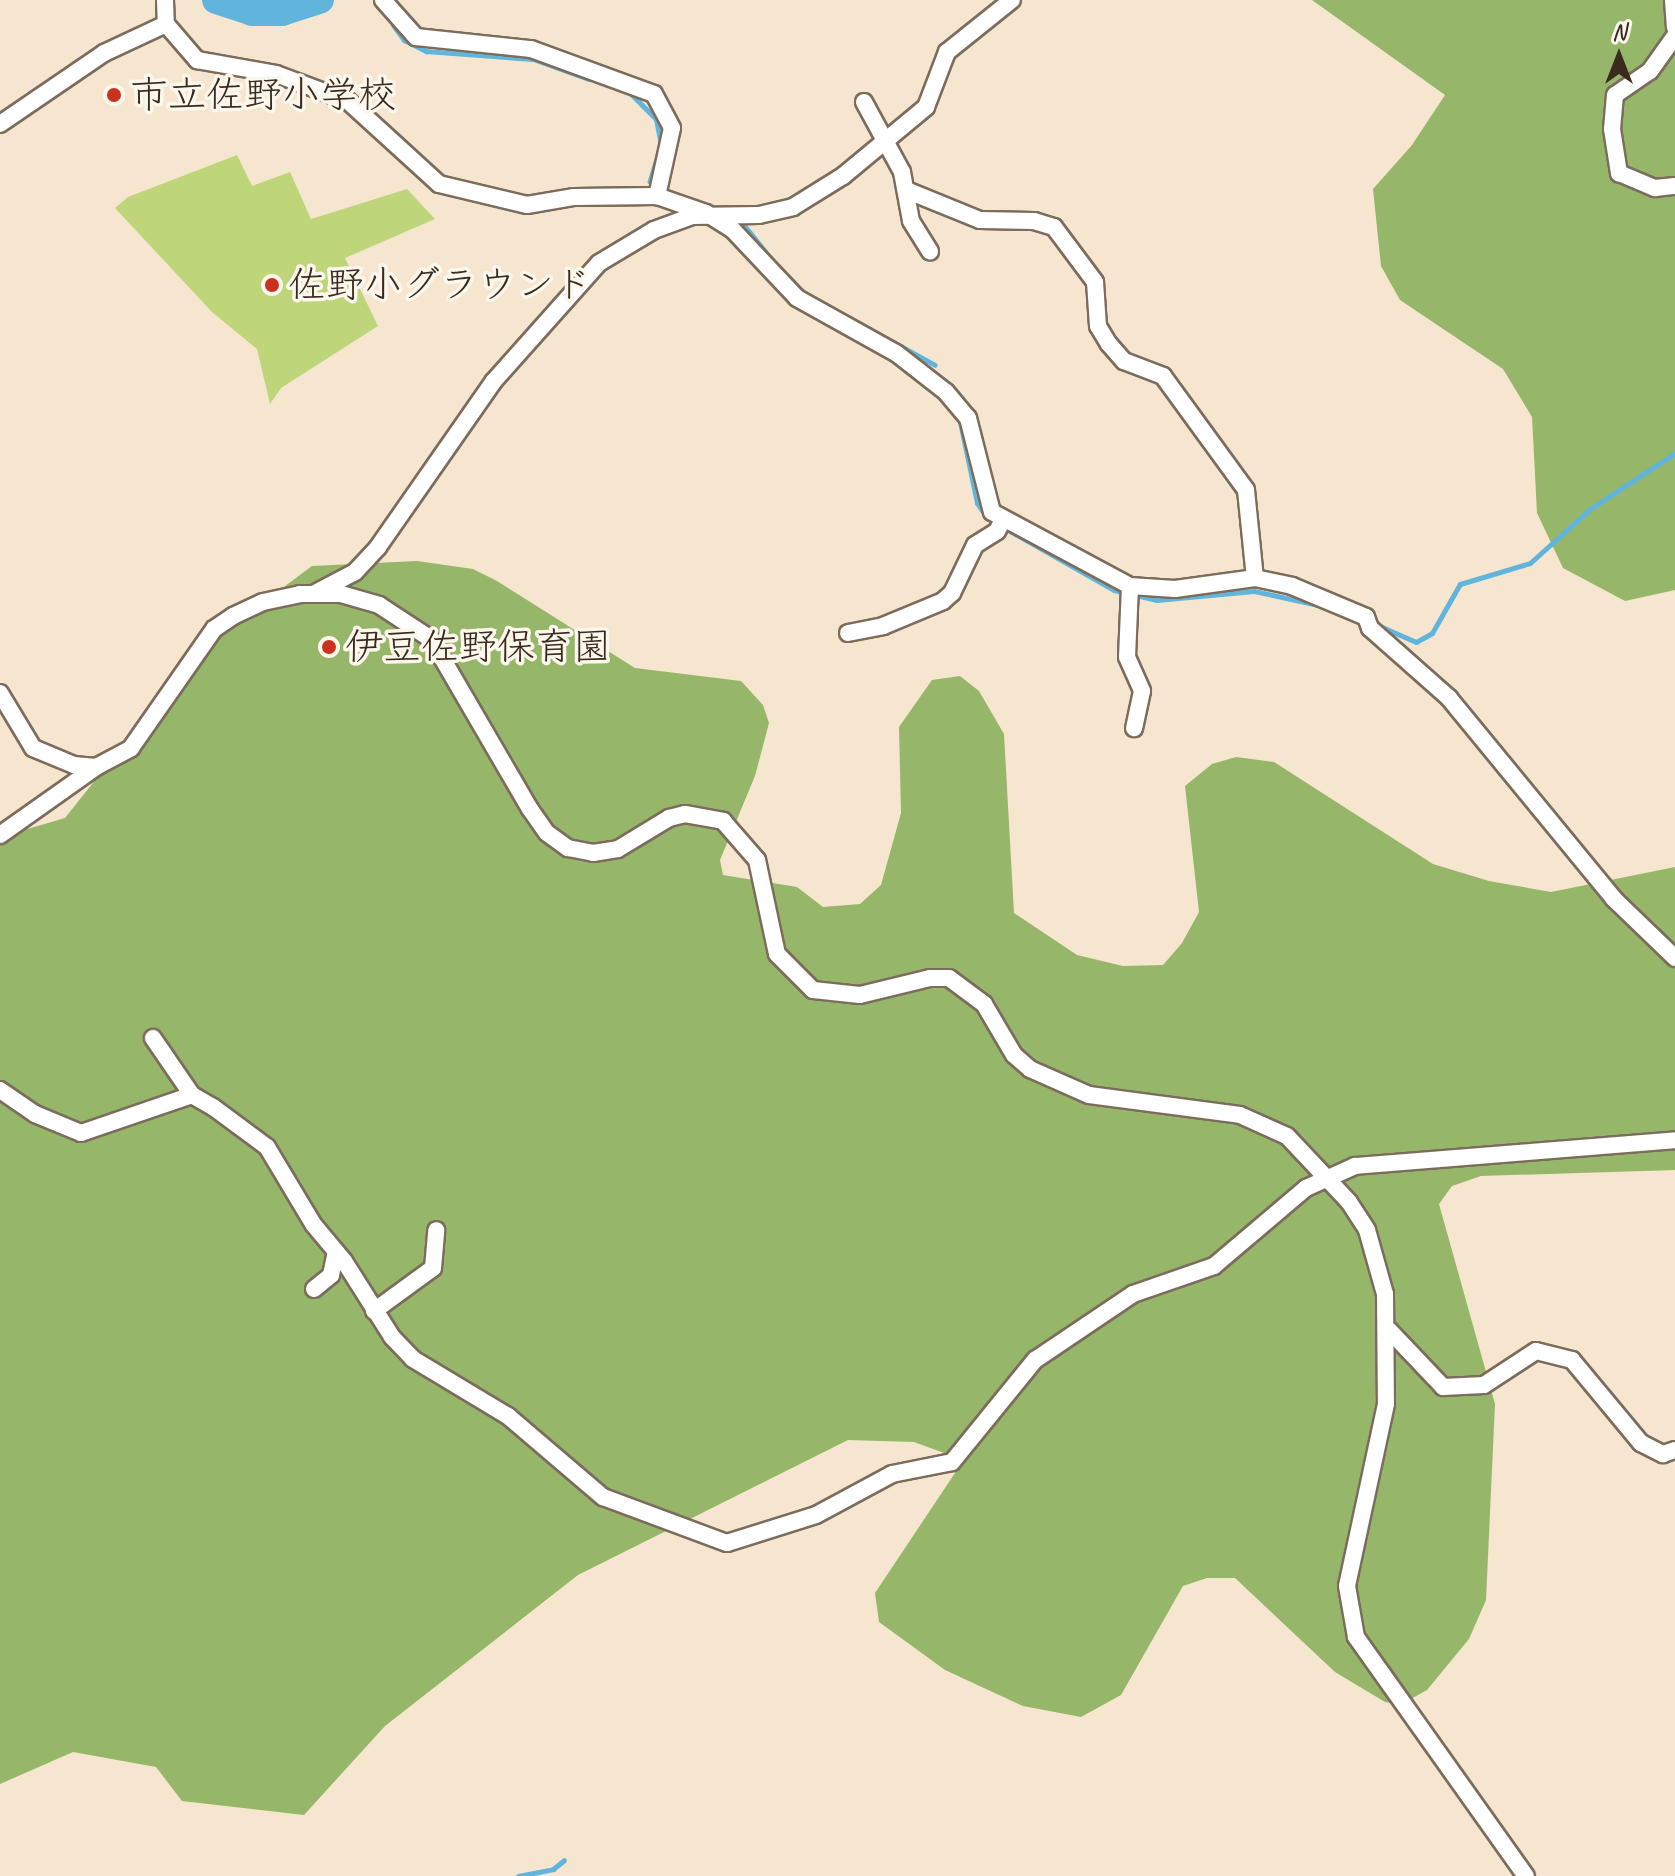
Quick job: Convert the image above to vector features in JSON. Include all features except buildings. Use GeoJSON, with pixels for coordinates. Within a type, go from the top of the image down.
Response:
{"type":"FeatureCollection","features":[{"type":"Feature","properties":{"kind":"street"},"geometry":{"type":"LineString","coordinates":[[383,0],[416,37],[531,49],[654,94],[672,128],[657,196]]}},
{"type":"Feature","properties":{"kind":"street"},"geometry":{"type":"LineString","coordinates":[[314,594],[355,572],[378,547],[493,382],[599,263],[654,230],[706,213],[759,215],[793,207],[843,176],[926,107],[947,52],[1012,0]]}},
{"type":"Feature","properties":{"kind":"street"},"geometry":{"type":"LineString","coordinates":[[1673,0],[1675,27]]}},
{"type":"Feature","properties":{"kind":"street"},"geometry":{"type":"LineString","coordinates":[[0,124],[165,11],[197,60],[276,74],[348,101],[439,184],[527,205],[574,197],[657,196],[706,213],[732,229],[797,298],[896,353],[946,392],[968,418],[986,501],[1001,524],[1130,592],[1255,578],[1292,586],[1368,623],[1449,698],[1614,899],[1675,958]]}},
{"type":"Feature","properties":{"kind":"street"},"geometry":{"type":"LineString","coordinates":[[1675,36],[1650,71],[1615,95],[1612,129],[1619,173],[1655,188],[1675,186]]}},
{"type":"Feature","properties":{"kind":"street"},"geometry":{"type":"LineString","coordinates":[[864,102],[906,190],[911,221],[930,252]]}},
{"type":"Feature","properties":{"kind":"street"},"geometry":{"type":"LineString","coordinates":[[906,190],[980,220],[1034,221],[1054,227],[1095,282],[1098,326],[1109,344],[1124,361],[1163,376],[1246,490],[1255,578]]}},
{"type":"Feature","properties":{"kind":"street"},"geometry":{"type":"LineString","coordinates":[[848,633],[883,626],[943,601],[952,593],[975,545],[1001,524]]}},
{"type":"Feature","properties":{"kind":"street"},"geometry":{"type":"LineString","coordinates":[[1130,592],[1127,657],[1142,691],[1134,728]]}},
{"type":"Feature","properties":{"kind":"street"},"geometry":{"type":"LineString","coordinates":[[0,835],[96,767],[131,748],[214,629],[263,602],[314,594],[341,594],[379,605],[431,639],[530,809],[547,833],[568,848],[593,853],[618,849],[669,818],[685,814],[723,821],[757,860],[777,954],[813,990],[860,995],[930,978],[949,978],[984,1004],[1014,1055],[1030,1069],[1112,1101],[1240,1115],[1266,1123],[1287,1136],[1327,1179],[1367,1230],[1385,1294],[1389,1330],[1386,1404],[1351,1556],[1349,1612],[1368,1657],[1526,1876]]}},
{"type":"Feature","properties":{"kind":"street"},"geometry":{"type":"LineString","coordinates":[[0,693],[33,748],[74,765],[96,767]]}},
{"type":"Feature","properties":{"kind":"street"},"geometry":{"type":"LineString","coordinates":[[153,1038],[192,1095],[267,1147],[313,1224],[336,1252],[374,1311],[413,1359],[508,1416],[603,1497],[727,1543],[816,1515],[892,1474],[952,1462],[1035,1360],[1133,1294],[1214,1266],[1306,1188],[1355,1166],[1675,1140]]}},
{"type":"Feature","properties":{"kind":"street"},"geometry":{"type":"LineString","coordinates":[[0,1090],[35,1114],[81,1133],[192,1095]]}},
{"type":"Feature","properties":{"kind":"street"},"geometry":{"type":"LineString","coordinates":[[374,1311],[433,1268],[436,1230]]}},
{"type":"Feature","properties":{"kind":"street"},"geometry":{"type":"LineString","coordinates":[[314,1289],[331,1275],[336,1252]]}},
{"type":"Feature","properties":{"kind":"street"},"geometry":{"type":"LineString","coordinates":[[1389,1330],[1443,1387],[1484,1385],[1536,1351],[1572,1360],[1641,1443],[1663,1454],[1675,1450]]}},
{"type":"Feature","properties":{"kind":"green space"},"geometry":{"type":"Polygon","coordinates":[[[1312,0],[1675,0],[1675,590],[1625,601],[1563,568],[1537,513],[1532,417],[1503,369],[1400,300],[1381,266],[1373,189],[1412,145],[1445,95],[1312,0]]]}},
{"type":"Feature","properties":{"kind":"green space","name":"佐野小グラウンド"},"geometry":{"type":"Polygon","coordinates":[[[237,155],[252,186],[290,172],[311,219],[407,189],[435,219],[345,258],[378,326],[281,388],[270,404],[257,349],[212,312],[115,208],[128,197],[237,155]]]}},
{"type":"Feature","properties":{"kind":"green space"},"geometry":{"type":"Polygon","coordinates":[[[417,561],[473,569],[635,668],[741,681],[763,705],[769,723],[755,776],[720,860],[723,875],[797,887],[823,907],[860,904],[881,885],[901,813],[899,727],[932,680],[960,676],[979,691],[1004,734],[1014,913],[1077,955],[1123,966],[1163,965],[1182,943],[1199,912],[1185,786],[1212,764],[1236,757],[1274,762],[1433,864],[1489,881],[1551,892],[1675,867],[1675,1170],[1481,1176],[1452,1186],[1439,1204],[1495,1404],[1486,1600],[1469,1639],[1427,1690],[1400,1705],[1385,1702],[1335,1672],[1235,1578],[1207,1578],[1183,1586],[1121,1695],[1081,1717],[1023,1706],[945,1670],[879,1622],[875,1593],[955,1473],[944,1453],[914,1442],[848,1440],[578,1575],[385,1726],[304,1815],[182,1801],[156,1767],[73,1752],[0,1784],[0,837],[65,818],[198,651],[312,566],[417,561]]]}},
{"type":"Feature","properties":{"kind":"waterway"},"geometry":{"type":"LineString","coordinates":[[216,0],[252,12],[282,12],[320,0]]}},
{"type":"Feature","properties":{"kind":"waterway"},"geometry":{"type":"LineString","coordinates":[[393,25],[404,40],[426,51],[533,59],[589,79]]}},
{"type":"Feature","properties":{"kind":"waterway"},"geometry":{"type":"LineString","coordinates":[[629,92],[656,119],[661,144],[650,181]]}},
{"type":"Feature","properties":{"kind":"waterway"},"geometry":{"type":"LineString","coordinates":[[743,224],[771,259]]}},
{"type":"Feature","properties":{"kind":"waterway"},"geometry":{"type":"LineString","coordinates":[[778,266],[807,296]]}},
{"type":"Feature","properties":{"kind":"waterway"},"geometry":{"type":"LineString","coordinates":[[848,317],[935,365]]}},
{"type":"Feature","properties":{"kind":"waterway"},"geometry":{"type":"LineString","coordinates":[[960,422],[977,503],[987,518],[1114,590],[1157,600],[1254,591],[1318,605]]}},
{"type":"Feature","properties":{"kind":"waterway"},"geometry":{"type":"LineString","coordinates":[[1373,623],[1416,642],[1432,633],[1460,584],[1530,563],[1590,509],[1675,453]]}},
{"type":"Feature","properties":{"kind":"waterway"},"geometry":{"type":"LineString","coordinates":[[518,1876],[553,1869],[564,1860]]}},
{"type":"Feature","properties":{"kind":"place","name":"市立佐野小学校"},"geometry":{"type":"Point","coordinates":[114,95]}},
{"type":"Feature","properties":{"kind":"place","name":"佐野小グラウンド"},"geometry":{"type":"Point","coordinates":[272,285]}},
{"type":"Feature","properties":{"kind":"place","name":"伊豆佐野保育園"},"geometry":{"type":"Point","coordinates":[329,647]}}]}
